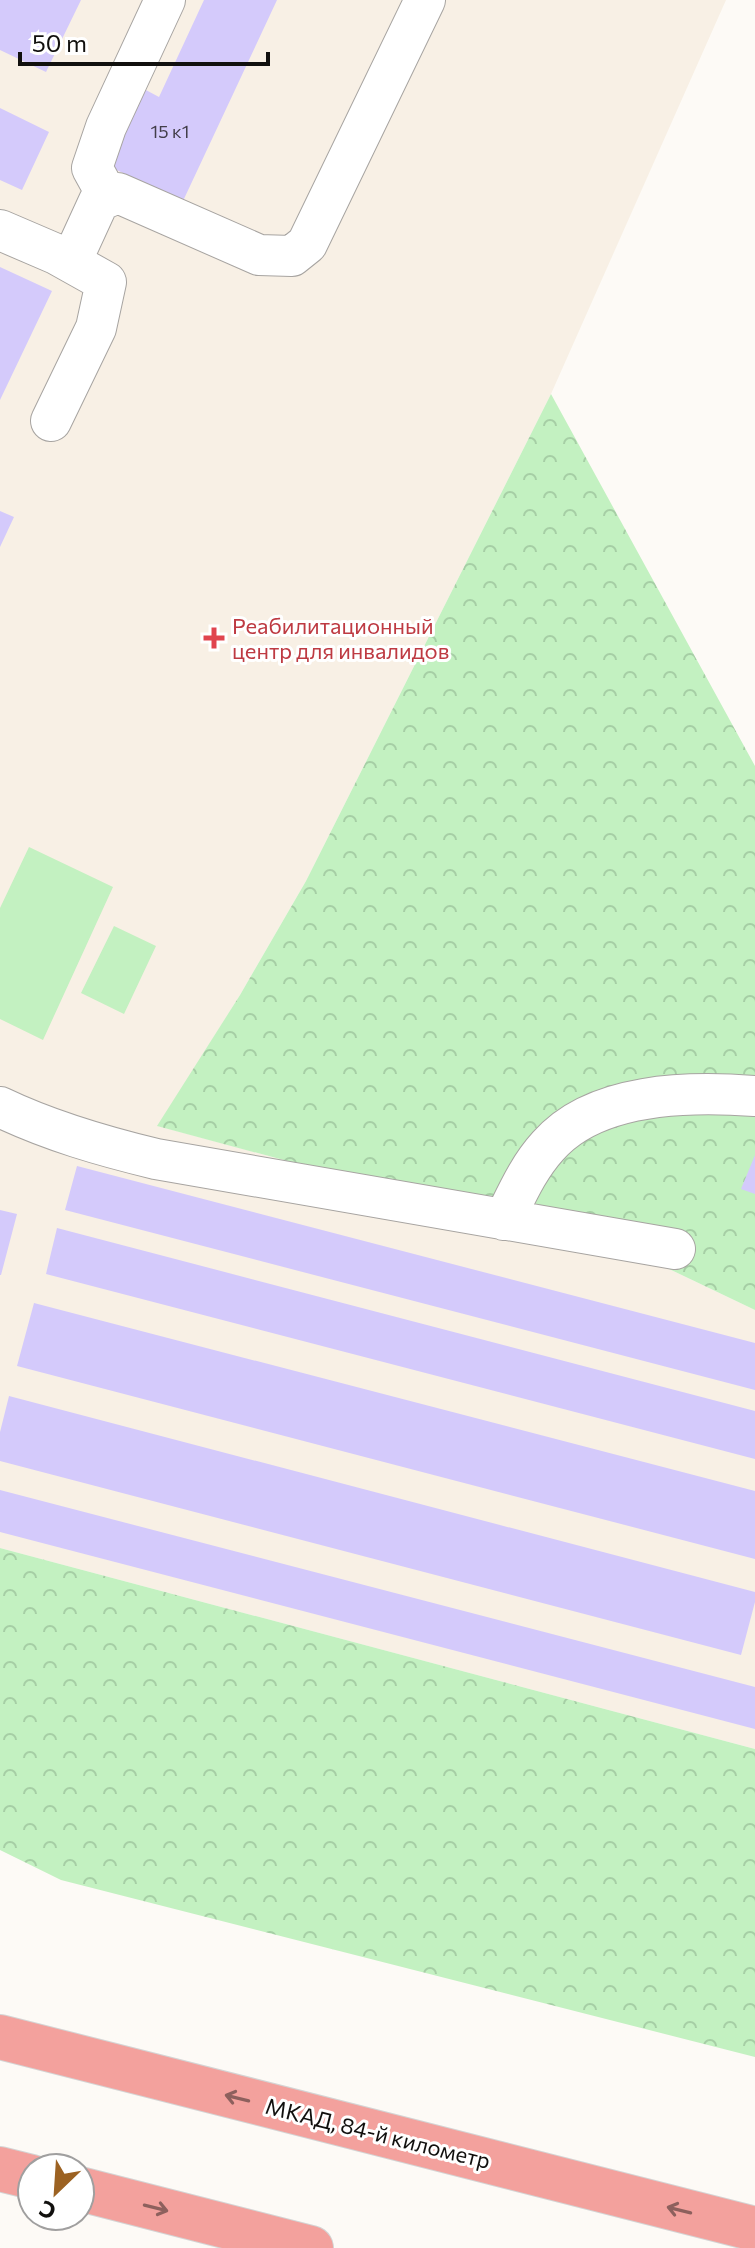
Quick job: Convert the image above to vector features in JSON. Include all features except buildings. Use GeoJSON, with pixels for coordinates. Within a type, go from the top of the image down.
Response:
{"type":"FeatureCollection","features":[{"type":"Feature","properties":{"kind":"highway","name":"МКАД, 84-й километр"},"geometry":{"type":"LineString","coordinates":[[0,2037],[755,2229]]}},
{"type":"Feature","properties":{"kind":"highway"},"geometry":{"type":"LineString","coordinates":[[96,2193],[311,2248]]}},
{"type":"Feature","properties":{"kind":"street"},"geometry":{"type":"LineString","coordinates":[[71,262],[99,201],[118,193],[259,255],[292,256],[307,244],[425,0]]}},
{"type":"Feature","properties":{"kind":"street"},"geometry":{"type":"LineString","coordinates":[[108,197],[92,168],[106,127],[161,3]]}},
{"type":"Feature","properties":{"kind":"street"},"geometry":{"type":"LineString","coordinates":[[0,230],[71,262],[106,282],[96,328],[51,421]]}},
{"type":"Feature","properties":{"kind":"street"},"geometry":{"type":"LineString","coordinates":[[504,1220],[530,1168],[549,1144],[590,1115],[672,1094],[755,1096]]}},
{"type":"Feature","properties":{"kind":"street"},"geometry":{"type":"LineString","coordinates":[[0,1107],[86,1142],[156,1159],[675,1249]]}},
{"type":"Feature","properties":{"kind":"shaded area"},"geometry":{"type":"Polygon","coordinates":[[[0,0],[726,0],[551,394],[306,881],[240,995],[158,1126],[644,1257],[755,1310],[755,1749],[0,1548],[0,0]]]}},
{"type":"Feature","properties":{"kind":"green space"},"geometry":{"type":"Polygon","coordinates":[[[551,394],[755,766],[755,1310],[644,1257],[157,1126],[240,995],[306,881],[551,394]]]}},
{"type":"Feature","properties":{"kind":"green space"},"geometry":{"type":"Polygon","coordinates":[[[29,847],[113,887],[43,1040],[0,1019],[0,908],[29,847]]]}},
{"type":"Feature","properties":{"kind":"green space"},"geometry":{"type":"Polygon","coordinates":[[[114,926],[156,946],[124,1014],[81,993],[114,926]]]}},
{"type":"Feature","properties":{"kind":"green space"},"geometry":{"type":"Polygon","coordinates":[[[0,1548],[755,1749],[755,2057],[61,1880],[0,1850],[0,1548]]]}},
{"type":"Feature","properties":{"kind":"place","name":"Реабилитационный центр для инвалидов"},"geometry":{"type":"Point","coordinates":[214,638]}}]}
